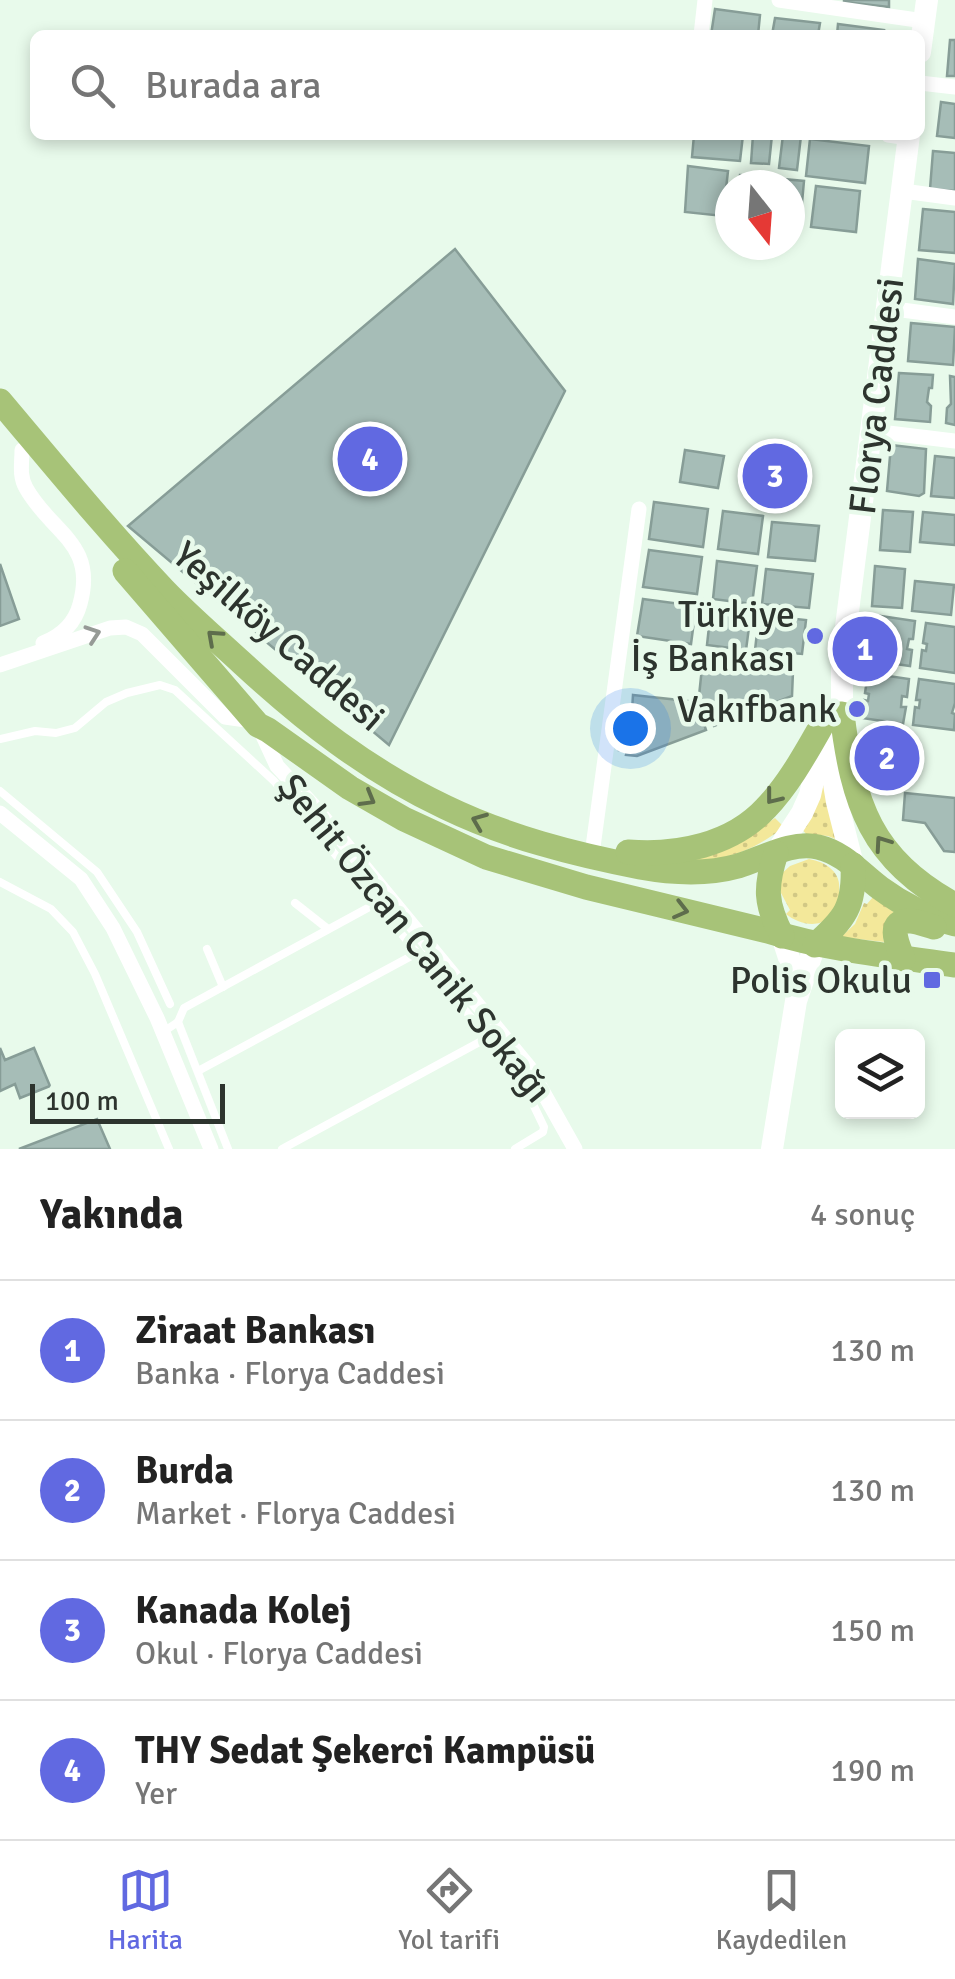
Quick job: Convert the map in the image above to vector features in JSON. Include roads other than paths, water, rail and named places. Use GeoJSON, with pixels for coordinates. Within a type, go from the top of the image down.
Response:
{"type":"FeatureCollection","features":[{"type":"Feature","properties":{"kind":"highway","name":"Yeşilköy Caddesi"},"geometry":{"type":"LineString","coordinates":[[0,401],[167,593],[316,729],[387,776],[447,808],[545,846],[642,867],[712,871],[792,846],[825,849],[900,901],[955,925]]}},
{"type":"Feature","properties":{"kind":"highway","name":"Yeşilköy Caddesi"},"geometry":{"type":"LineString","coordinates":[[0,423],[256,724],[350,788],[418,826],[486,857],[586,887],[815,945],[955,965]]}},
{"type":"Feature","properties":{"kind":"highway"},"geometry":{"type":"LineString","coordinates":[[545,846],[647,854],[696,846],[734,833],[768,806],[835,715]]}},
{"type":"Feature","properties":{"kind":"highway"},"geometry":{"type":"LineString","coordinates":[[835,715],[856,794],[875,834],[907,873],[955,905]]}},
{"type":"Feature","properties":{"kind":"highway"},"geometry":{"type":"LineString","coordinates":[[776,853],[767,888],[770,910],[782,936]]}},
{"type":"Feature","properties":{"kind":"highway"},"geometry":{"type":"LineString","coordinates":[[815,945],[848,910],[853,894],[853,865]]}},
{"type":"Feature","properties":{"kind":"highway"},"geometry":{"type":"LineString","coordinates":[[904,959],[894,939],[894,930],[902,922],[935,927],[955,925]]}},
{"type":"Feature","properties":{"kind":"main road","name":"Florya Caddesi"},"geometry":{"type":"LineString","coordinates":[[853,865],[834,784],[835,715],[902,191],[902,140]]}},
{"type":"Feature","properties":{"kind":"main road","name":"Florya Caddesi"},"geometry":{"type":"LineString","coordinates":[[776,853],[810,796],[835,715]]}},
{"type":"Feature","properties":{"kind":"main road"},"geometry":{"type":"LineString","coordinates":[[782,936],[796,1000]]}},
{"type":"Feature","properties":{"kind":"main road"},"geometry":{"type":"LineString","coordinates":[[772,1149],[796,1000],[815,945]]}},
{"type":"Feature","properties":{"kind":"street"},"geometry":{"type":"LineString","coordinates":[[702,30],[705,0]]}},
{"type":"Feature","properties":{"kind":"street"},"geometry":{"type":"LineString","coordinates":[[779,0],[926,10]]}},
{"type":"Feature","properties":{"kind":"street"},"geometry":{"type":"LineString","coordinates":[[925,84],[955,88]]}},
{"type":"Feature","properties":{"kind":"street"},"geometry":{"type":"LineString","coordinates":[[902,191],[955,198]]}},
{"type":"Feature","properties":{"kind":"street"},"geometry":{"type":"LineString","coordinates":[[887,308],[955,318]]}},
{"type":"Feature","properties":{"kind":"street"},"geometry":{"type":"LineString","coordinates":[[872,431],[955,441]]}},
{"type":"Feature","properties":{"kind":"street"},"geometry":{"type":"LineString","coordinates":[[0,656],[58,636],[76,613],[84,587],[84,570],[76,550],[26,488],[21,473],[22,450]]}},
{"type":"Feature","properties":{"kind":"street"},"geometry":{"type":"LineString","coordinates":[[593,848],[639,509]]}},
{"type":"Feature","properties":{"kind":"street"},"geometry":{"type":"LineString","coordinates":[[0,665],[110,628],[126,627],[142,634],[225,717],[256,724]]}},
{"type":"Feature","properties":{"kind":"street","name":"Şehit Özcan Canik Sokağı"},"geometry":{"type":"LineString","coordinates":[[256,724],[277,766],[529,1067],[575,1149]]}},
{"type":"Feature","properties":{"kind":"street"},"geometry":{"type":"LineString","coordinates":[[0,812],[81,879],[113,928],[211,1149]]}},
{"type":"Feature","properties":{"kind":"lane"},"geometry":{"type":"LineString","coordinates":[[0,739],[35,730],[66,731],[120,696],[160,684],[172,688],[274,781],[519,1075],[544,1126],[543,1132],[515,1149]]}},
{"type":"Feature","properties":{"kind":"lane"},"geometry":{"type":"LineString","coordinates":[[0,790],[98,872],[138,932],[170,1004]]}},
{"type":"Feature","properties":{"kind":"lane"},"geometry":{"type":"LineString","coordinates":[[0,882],[51,909],[74,932],[169,1149]]}},
{"type":"Feature","properties":{"kind":"lane"},"geometry":{"type":"LineString","coordinates":[[295,903],[328,929]]}},
{"type":"Feature","properties":{"kind":"lane"},"geometry":{"type":"LineString","coordinates":[[162,1032],[178,1022],[184,1008],[375,904]]}},
{"type":"Feature","properties":{"kind":"lane"},"geometry":{"type":"LineString","coordinates":[[208,949],[223,987]]}},
{"type":"Feature","properties":{"kind":"lane"},"geometry":{"type":"LineString","coordinates":[[198,1071],[417,954]]}},
{"type":"Feature","properties":{"kind":"lane"},"geometry":{"type":"LineString","coordinates":[[150,1005],[184,1008]]}},
{"type":"Feature","properties":{"kind":"lane"},"geometry":{"type":"LineString","coordinates":[[178,1022],[228,1149]]}},
{"type":"Feature","properties":{"kind":"lane"},"geometry":{"type":"LineString","coordinates":[[282,1149],[487,1038]]}},
{"type":"Feature","properties":{"kind":"place","name":"THY Sedat Şekerci Kampüsü"},"geometry":{"type":"Point","coordinates":[370,459]}},
{"type":"Feature","properties":{"kind":"place","name":"Kanada Kolej"},"geometry":{"type":"Point","coordinates":[775,476]}},
{"type":"Feature","properties":{"kind":"place","name":"Türkiye İş Bankası"},"geometry":{"type":"Point","coordinates":[815,636]}},
{"type":"Feature","properties":{"kind":"place","name":"Ziraat Bankası"},"geometry":{"type":"Point","coordinates":[865,649]}},
{"type":"Feature","properties":{"kind":"place","name":"Vakıfbank"},"geometry":{"type":"Point","coordinates":[857,709]}},
{"type":"Feature","properties":{"kind":"place","name":"Burda"},"geometry":{"type":"Point","coordinates":[887,758]}},
{"type":"Feature","properties":{"kind":"place","name":"Polis Okulu"},"geometry":{"type":"Point","coordinates":[932,980]}}]}
